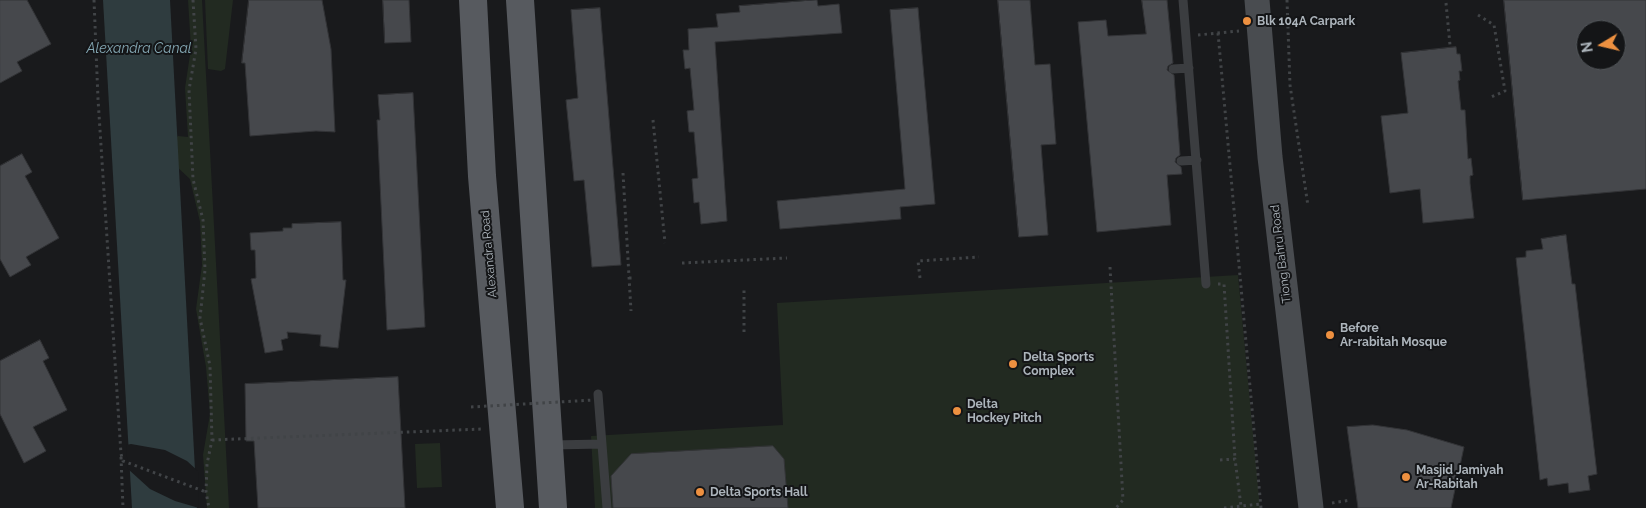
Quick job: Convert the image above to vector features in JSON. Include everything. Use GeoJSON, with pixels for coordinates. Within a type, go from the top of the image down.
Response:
{"type":"FeatureCollection","features":[{"type":"Feature","properties":{"kind":"main road","name":"Alexandra Road"},"geometry":{"type":"LineString","coordinates":[[473,0],[482,176],[510,508]]}},
{"type":"Feature","properties":{"kind":"main road"},"geometry":{"type":"LineString","coordinates":[[520,0],[553,508]]}},
{"type":"Feature","properties":{"kind":"main road","name":"Tiong Bahru Road"},"geometry":{"type":"LineString","coordinates":[[1257,0],[1271,166],[1310,508]]}},
{"type":"Feature","properties":{"kind":"lane"},"geometry":{"type":"LineString","coordinates":[[1183,0],[1206,284]]}},
{"type":"Feature","properties":{"kind":"lane"},"geometry":{"type":"LineString","coordinates":[[1173,69],[1189,68]]}},
{"type":"Feature","properties":{"kind":"lane"},"geometry":{"type":"LineString","coordinates":[[1181,161],[1196,160]]}},
{"type":"Feature","properties":{"kind":"lane"},"geometry":{"type":"LineString","coordinates":[[596,397],[607,508]]}},
{"type":"Feature","properties":{"kind":"lane"},"geometry":{"type":"LineString","coordinates":[[549,445],[602,444]]}},
{"type":"Feature","properties":{"kind":"path"},"geometry":{"type":"LineString","coordinates":[[94,0],[98,99],[123,508]]}},
{"type":"Feature","properties":{"kind":"path"},"geometry":{"type":"LineString","coordinates":[[193,0],[196,49],[189,90],[193,179],[203,220],[205,270],[200,318],[210,366],[212,440],[206,464],[206,492],[210,508]]}},
{"type":"Feature","properties":{"kind":"path"},"geometry":{"type":"LineString","coordinates":[[1286,0],[1290,85],[1308,206]]}},
{"type":"Feature","properties":{"kind":"path"},"geometry":{"type":"LineString","coordinates":[[1446,3],[1450,45]]}},
{"type":"Feature","properties":{"kind":"path"},"geometry":{"type":"LineString","coordinates":[[1478,15],[1494,25],[1505,91],[1489,98]]}},
{"type":"Feature","properties":{"kind":"path"},"geometry":{"type":"LineString","coordinates":[[1207,34],[1248,30]]}},
{"type":"Feature","properties":{"kind":"path"},"geometry":{"type":"LineString","coordinates":[[1218,33],[1260,506],[1224,508]]}},
{"type":"Feature","properties":{"kind":"path"},"geometry":{"type":"LineString","coordinates":[[653,120],[665,243]]}},
{"type":"Feature","properties":{"kind":"path"},"geometry":{"type":"LineString","coordinates":[[623,173],[631,311]]}},
{"type":"Feature","properties":{"kind":"path"},"geometry":{"type":"LineString","coordinates":[[920,278],[918,261],[979,257]]}},
{"type":"Feature","properties":{"kind":"path"},"geometry":{"type":"LineString","coordinates":[[682,263],[787,258]]}},
{"type":"Feature","properties":{"kind":"path"},"geometry":{"type":"LineString","coordinates":[[1110,268],[1123,500],[1116,508]]}},
{"type":"Feature","properties":{"kind":"path"},"geometry":{"type":"LineString","coordinates":[[629,278],[634,278]]}},
{"type":"Feature","properties":{"kind":"path"},"geometry":{"type":"LineString","coordinates":[[1206,284],[1224,284],[1241,506]]}},
{"type":"Feature","properties":{"kind":"path"},"geometry":{"type":"LineString","coordinates":[[744,288],[744,332]]}},
{"type":"Feature","properties":{"kind":"path"},"geometry":{"type":"LineString","coordinates":[[471,407],[596,397]]}},
{"type":"Feature","properties":{"kind":"path"},"geometry":{"type":"LineString","coordinates":[[212,440],[484,429]]}},
{"type":"Feature","properties":{"kind":"path"},"geometry":{"type":"LineString","coordinates":[[121,454],[123,461],[206,492]]}},
{"type":"Feature","properties":{"kind":"path"},"geometry":{"type":"LineString","coordinates":[[1220,460],[1236,459]]}},
{"type":"Feature","properties":{"kind":"shaded area"},"geometry":{"type":"Polygon","coordinates":[[[188,0],[202,0],[229,508],[207,508],[203,455],[210,414],[206,367],[196,309],[202,265],[200,222],[190,179],[176,166],[173,140],[178,136],[188,137],[185,88],[191,48],[188,0]]]}},
{"type":"Feature","properties":{"kind":"shaded area"},"geometry":{"type":"Polygon","coordinates":[[[205,0],[233,0],[225,69],[221,71],[208,69],[205,0]]]}},
{"type":"Feature","properties":{"kind":"shaded area","name":"Delta Sports Complex"},"geometry":{"type":"Polygon","coordinates":[[[1238,275],[1260,508],[595,508],[591,436],[783,425],[777,303],[1238,275]]]}},
{"type":"Feature","properties":{"kind":"shaded area"},"geometry":{"type":"Polygon","coordinates":[[[440,443],[442,487],[417,488],[415,444],[440,443]]]}},
{"type":"Feature","properties":{"kind":"water","name":"Alexandra Canal"},"geometry":{"type":"Polygon","coordinates":[[[103,0],[170,0],[197,508],[132,508],[103,0]]]}},
{"type":"Feature","properties":{"kind":"pier"},"geometry":{"type":"Polygon","coordinates":[[[131,444],[165,450],[187,461],[198,471],[199,508],[175,501],[150,489],[128,469],[126,445],[131,444]]]}},
{"type":"Feature","properties":{"kind":"building"},"geometry":{"type":"Polygon","coordinates":[[[0,0],[27,0],[51,44],[17,62],[22,71],[0,83],[0,0]]]}},
{"type":"Feature","properties":{"kind":"building"},"geometry":{"type":"Polygon","coordinates":[[[249,0],[322,0],[331,49],[335,132],[316,131],[250,136],[245,63],[242,63],[249,0]]]}},
{"type":"Feature","properties":{"kind":"building"},"geometry":{"type":"Polygon","coordinates":[[[383,0],[409,0],[411,42],[385,43],[383,0]]]}},
{"type":"Feature","properties":{"kind":"building"},"geometry":{"type":"Polygon","coordinates":[[[817,0],[818,6],[839,4],[842,33],[715,42],[727,221],[701,224],[699,202],[694,203],[692,179],[698,178],[694,132],[689,132],[687,111],[694,110],[690,68],[685,69],[683,50],[689,50],[688,29],[718,27],[716,14],[740,12],[739,6],[817,0]]]}},
{"type":"Feature","properties":{"kind":"building"},"geometry":{"type":"Polygon","coordinates":[[[998,0],[1030,0],[1035,65],[1050,64],[1056,144],[1041,145],[1048,235],[1019,237],[998,0]]]}},
{"type":"Feature","properties":{"kind":"building"},"geometry":{"type":"Polygon","coordinates":[[[1142,0],[1167,0],[1173,63],[1168,66],[1167,70],[1174,75],[1180,155],[1176,158],[1175,162],[1181,167],[1182,174],[1167,175],[1171,225],[1097,232],[1078,22],[1106,20],[1108,36],[1146,34],[1142,0]]]}},
{"type":"Feature","properties":{"kind":"building"},"geometry":{"type":"Polygon","coordinates":[[[1504,0],[1646,0],[1646,189],[1523,200],[1504,0]]]}},
{"type":"Feature","properties":{"kind":"building"},"geometry":{"type":"Polygon","coordinates":[[[600,8],[621,265],[592,267],[584,180],[574,181],[566,100],[578,98],[571,10],[600,8]]]}},
{"type":"Feature","properties":{"kind":"building"},"geometry":{"type":"Polygon","coordinates":[[[918,8],[935,204],[900,207],[901,219],[780,229],[777,201],[905,189],[890,10],[918,8]]]}},
{"type":"Feature","properties":{"kind":"building"},"geometry":{"type":"Polygon","coordinates":[[[1456,47],[1457,54],[1460,54],[1462,71],[1459,71],[1460,80],[1458,81],[1461,110],[1465,110],[1468,159],[1471,158],[1473,175],[1470,176],[1470,183],[1474,218],[1423,223],[1420,189],[1390,193],[1381,116],[1408,113],[1401,53],[1456,47]]]}},
{"type":"Feature","properties":{"kind":"building"},"geometry":{"type":"Polygon","coordinates":[[[413,93],[425,327],[387,330],[377,120],[380,120],[378,95],[413,93]]]}},
{"type":"Feature","properties":{"kind":"building"},"geometry":{"type":"Polygon","coordinates":[[[22,154],[32,172],[25,176],[59,238],[26,257],[31,265],[10,277],[0,259],[0,166],[22,154]]]}},
{"type":"Feature","properties":{"kind":"building"},"geometry":{"type":"Polygon","coordinates":[[[341,222],[343,280],[346,280],[338,348],[320,346],[321,335],[287,332],[288,338],[281,340],[283,350],[265,353],[251,279],[256,278],[255,250],[251,250],[250,233],[283,231],[283,228],[292,228],[292,224],[341,222]]]}},
{"type":"Feature","properties":{"kind":"building"},"geometry":{"type":"Polygon","coordinates":[[[1566,235],[1572,284],[1575,284],[1597,474],[1588,476],[1590,490],[1569,493],[1568,483],[1548,486],[1547,478],[1540,480],[1516,258],[1526,257],[1526,251],[1543,249],[1541,239],[1566,235]]]}},
{"type":"Feature","properties":{"kind":"building"},"geometry":{"type":"Polygon","coordinates":[[[40,340],[49,358],[43,361],[67,410],[33,427],[46,451],[24,463],[0,414],[0,361],[40,340]]]}},
{"type":"Feature","properties":{"kind":"building"},"geometry":{"type":"Polygon","coordinates":[[[398,377],[405,508],[258,508],[254,441],[246,441],[245,384],[398,377]]]}},
{"type":"Feature","properties":{"kind":"building","name":"Masjid Jamiyah Ar-Rabitah"},"geometry":{"type":"Polygon","coordinates":[[[1373,425],[1407,430],[1464,447],[1451,508],[1358,508],[1347,427],[1373,425]]]}},
{"type":"Feature","properties":{"kind":"building","name":"Delta Sports Hall"},"geometry":{"type":"Polygon","coordinates":[[[773,446],[784,459],[788,508],[613,508],[611,476],[631,454],[773,446]]]}},
{"type":"Feature","properties":{"kind":"place","name":"Blk 104A Carpark"},"geometry":{"type":"Point","coordinates":[1247,21]}},
{"type":"Feature","properties":{"kind":"place","name":"Before Ar-rabitah Mosque"},"geometry":{"type":"Point","coordinates":[1330,335]}},
{"type":"Feature","properties":{"kind":"place","name":"Delta Sports Complex"},"geometry":{"type":"Point","coordinates":[1013,364]}},
{"type":"Feature","properties":{"kind":"place","name":"Delta Hockey Pitch"},"geometry":{"type":"Point","coordinates":[957,411]}},
{"type":"Feature","properties":{"kind":"place","name":"Masjid Jamiyah Ar-Rabitah"},"geometry":{"type":"Point","coordinates":[1406,477]}},
{"type":"Feature","properties":{"kind":"place","name":"Delta Sports Hall"},"geometry":{"type":"Point","coordinates":[700,492]}}]}
